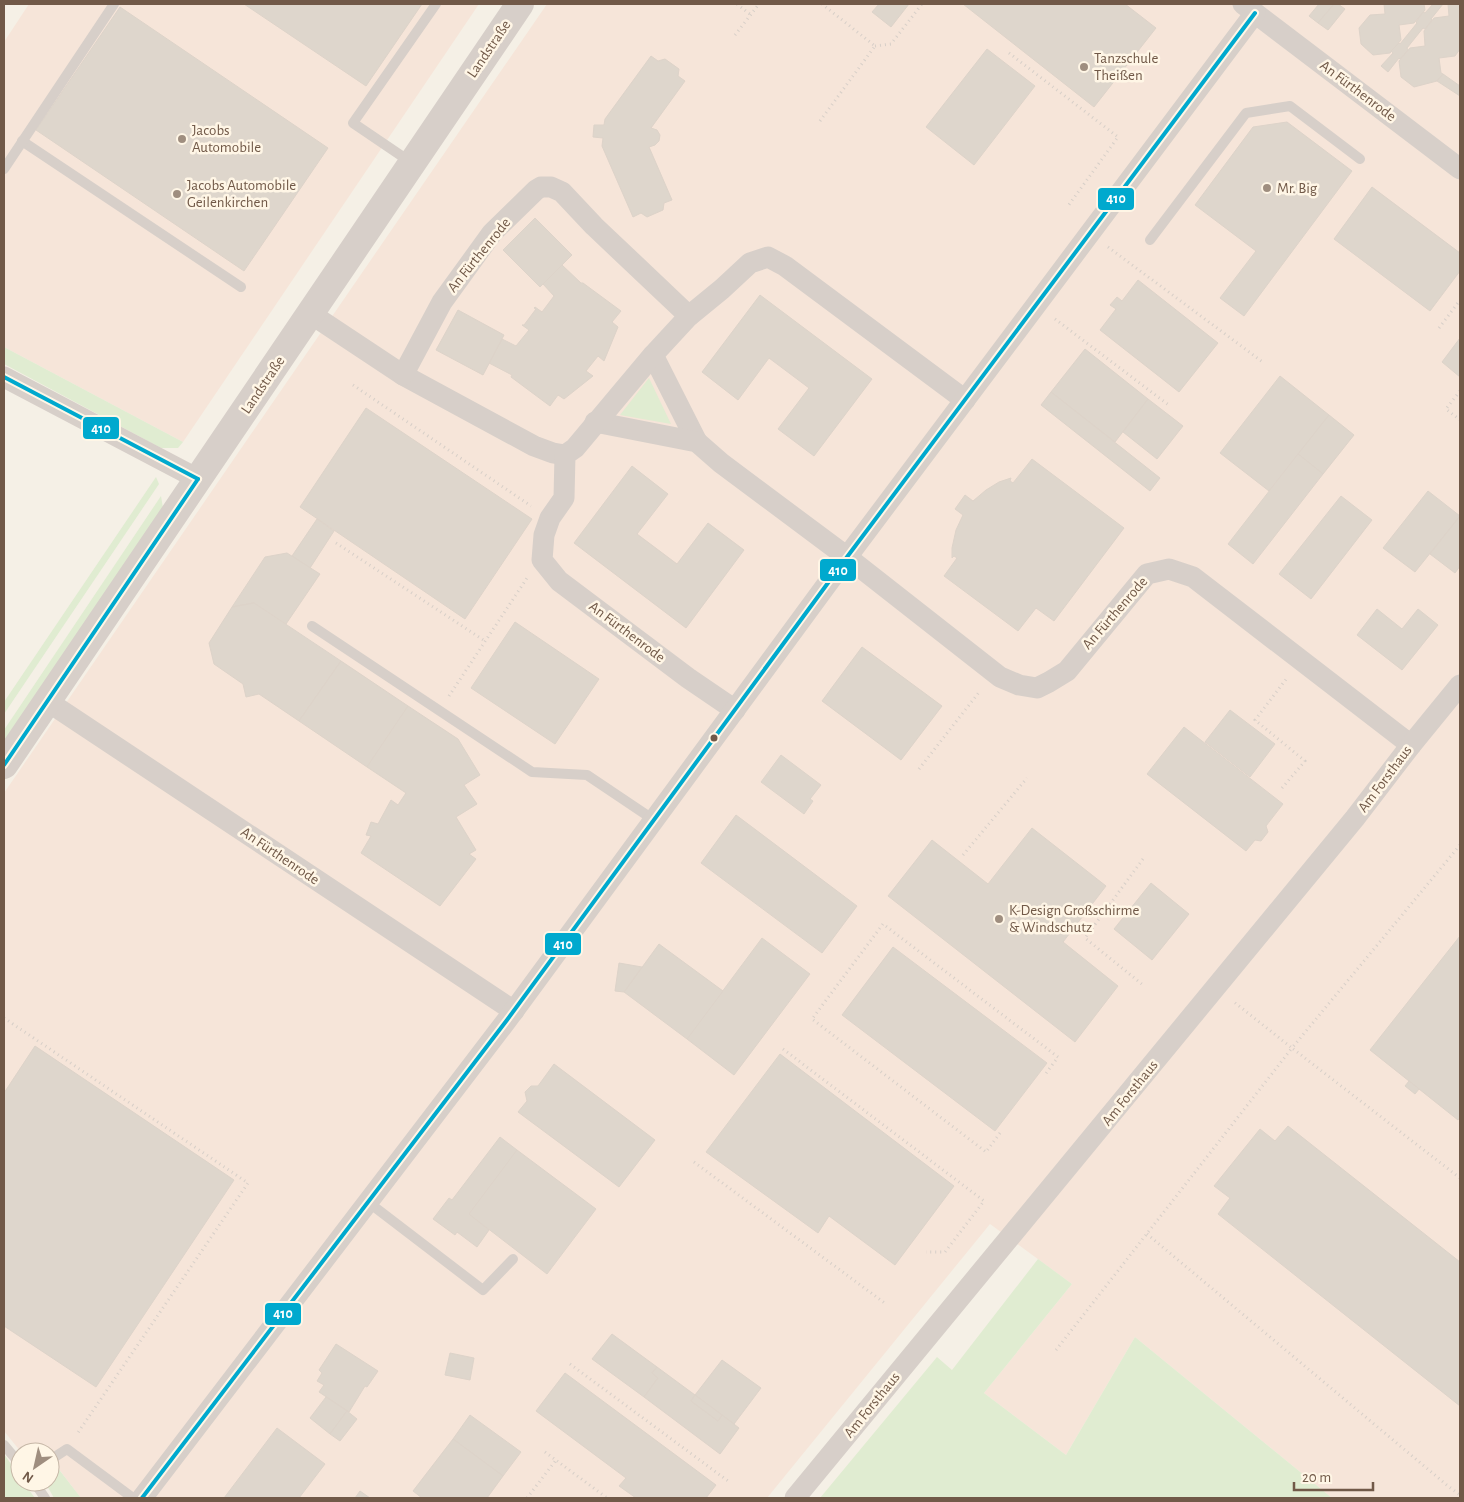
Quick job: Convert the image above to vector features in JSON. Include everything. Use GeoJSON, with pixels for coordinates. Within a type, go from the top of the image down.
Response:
{"type":"FeatureCollection","features":[{"type":"Feature","properties":{"kind":"street","name":"Landstraße"},"geometry":{"type":"LineString","coordinates":[[4,765],[520,4]]}},
{"type":"Feature","properties":{"kind":"street","name":"An Fürthenrode"},"geometry":{"type":"LineString","coordinates":[[142,1498],[514,1011],[847,558],[1090,234],[1249,8],[1460,169]]}},
{"type":"Feature","properties":{"kind":"street","name":"An Fürthenrode"},"geometry":{"type":"LineString","coordinates":[[403,375],[442,302],[486,241],[492,233],[541,187],[551,187],[562,192],[594,226],[689,316]]}},
{"type":"Feature","properties":{"kind":"street"},"geometry":{"type":"LineString","coordinates":[[311,314],[403,375],[534,446],[565,455],[575,448],[595,422],[689,316],[750,263],[768,257],[785,266],[965,400]]}},
{"type":"Feature","properties":{"kind":"street","name":"An Fürthenrode"},"geometry":{"type":"LineString","coordinates":[[653,355],[697,442],[721,463],[1000,677],[1019,685],[1037,688],[1067,671],[1147,574],[1169,569],[1193,577],[1411,745]]}},
{"type":"Feature","properties":{"kind":"street"},"geometry":{"type":"LineString","coordinates":[[4,377],[198,479]]}},
{"type":"Feature","properties":{"kind":"street"},"geometry":{"type":"LineString","coordinates":[[595,422],[697,442]]}},
{"type":"Feature","properties":{"kind":"street"},"geometry":{"type":"LineString","coordinates":[[542,560],[544,535],[550,518],[564,498],[565,455]]}},
{"type":"Feature","properties":{"kind":"street","name":"An Fürthenrode"},"geometry":{"type":"LineString","coordinates":[[542,560],[559,581],[688,678],[735,710]]}},
{"type":"Feature","properties":{"kind":"street","name":"Am Forsthaus"},"geometry":{"type":"LineString","coordinates":[[795,1498],[1356,818],[1411,745],[1460,685]]}},
{"type":"Feature","properties":{"kind":"street","name":"An Fürthenrode"},"geometry":{"type":"LineString","coordinates":[[47,701],[514,1011]]}},
{"type":"Feature","properties":{"kind":"lane"},"geometry":{"type":"LineString","coordinates":[[4,169],[114,4]]}},
{"type":"Feature","properties":{"kind":"lane"},"geometry":{"type":"LineString","coordinates":[[412,163],[353,123],[436,4]]}},
{"type":"Feature","properties":{"kind":"lane"},"geometry":{"type":"LineString","coordinates":[[1150,240],[1246,114],[1290,106],[1360,158]]}},
{"type":"Feature","properties":{"kind":"lane"},"geometry":{"type":"LineString","coordinates":[[22,141],[241,286]]}},
{"type":"Feature","properties":{"kind":"lane"},"geometry":{"type":"LineString","coordinates":[[312,626],[532,772],[587,774],[654,820]]}},
{"type":"Feature","properties":{"kind":"lane"},"geometry":{"type":"LineString","coordinates":[[368,1202],[483,1290],[513,1258]]}},
{"type":"Feature","properties":{"kind":"lane"},"geometry":{"type":"LineString","coordinates":[[60,1454],[67,1450],[133,1498]]}},
{"type":"Feature","properties":{"kind":"path"},"geometry":{"type":"LineString","coordinates":[[736,4],[750,15]]}},
{"type":"Feature","properties":{"kind":"path"},"geometry":{"type":"LineString","coordinates":[[735,35],[759,4]]}},
{"type":"Feature","properties":{"kind":"path"},"geometry":{"type":"LineString","coordinates":[[822,4],[875,46],[891,44],[922,4]]}},
{"type":"Feature","properties":{"kind":"path"},"geometry":{"type":"LineString","coordinates":[[820,120],[875,46]]}},
{"type":"Feature","properties":{"kind":"path"},"geometry":{"type":"LineString","coordinates":[[1009,53],[1118,137],[1068,206]]}},
{"type":"Feature","properties":{"kind":"path"},"geometry":{"type":"LineString","coordinates":[[1090,234],[1264,363]]}},
{"type":"Feature","properties":{"kind":"path"},"geometry":{"type":"LineString","coordinates":[[1439,328],[1460,300]]}},
{"type":"Feature","properties":{"kind":"path"},"geometry":{"type":"LineString","coordinates":[[1036,305],[1170,406]]}},
{"type":"Feature","properties":{"kind":"path"},"geometry":{"type":"LineString","coordinates":[[353,385],[550,518]]}},
{"type":"Feature","properties":{"kind":"path"},"geometry":{"type":"LineString","coordinates":[[1460,390],[1446,409],[1460,420]]}},
{"type":"Feature","properties":{"kind":"path"},"geometry":{"type":"LineString","coordinates":[[336,543],[485,641]]}},
{"type":"Feature","properties":{"kind":"path"},"geometry":{"type":"LineString","coordinates":[[439,710],[528,576],[542,560]]}},
{"type":"Feature","properties":{"kind":"path"},"geometry":{"type":"LineString","coordinates":[[1282,788],[1305,761],[1255,720],[1301,660]]}},
{"type":"Feature","properties":{"kind":"path"},"geometry":{"type":"LineString","coordinates":[[919,769],[994,673]]}},
{"type":"Feature","properties":{"kind":"path"},"geometry":{"type":"LineString","coordinates":[[963,855],[1027,778]]}},
{"type":"Feature","properties":{"kind":"path"},"geometry":{"type":"LineString","coordinates":[[1056,1350],[1292,1048],[1460,844]]}},
{"type":"Feature","properties":{"kind":"path"},"geometry":{"type":"LineString","coordinates":[[1143,859],[1085,938],[1143,985]]}},
{"type":"Feature","properties":{"kind":"path"},"geometry":{"type":"LineString","coordinates":[[1000,1133],[986,1152],[812,1019],[883,924],[1058,1057],[1044,1076]]}},
{"type":"Feature","properties":{"kind":"path"},"geometry":{"type":"LineString","coordinates":[[1216,988],[1460,1178]]}},
{"type":"Feature","properties":{"kind":"path"},"geometry":{"type":"LineString","coordinates":[[4,1018],[248,1182],[67,1450]]}},
{"type":"Feature","properties":{"kind":"path"},"geometry":{"type":"LineString","coordinates":[[783,1049],[984,1201],[945,1252],[926,1252]]}},
{"type":"Feature","properties":{"kind":"path"},"geometry":{"type":"LineString","coordinates":[[694,1162],[886,1304]]}},
{"type":"Feature","properties":{"kind":"path"},"geometry":{"type":"LineString","coordinates":[[1147,1234],[1460,1495]]}},
{"type":"Feature","properties":{"kind":"path"},"geometry":{"type":"LineString","coordinates":[[570,1364],[728,1481]]}},
{"type":"Feature","properties":{"kind":"path"},"geometry":{"type":"LineString","coordinates":[[545,1452],[607,1498]]}},
{"type":"Feature","properties":{"kind":"path"},"geometry":{"type":"LineString","coordinates":[[526,1498],[556,1460]]}},
{"type":"Feature","properties":{"kind":"shaded area","name":"Jacobs Automobile Geilenkirchen"},"geometry":{"type":"Polygon","coordinates":[[[29,4],[479,4],[183,442],[4,347],[4,42],[29,4]]]}},
{"type":"Feature","properties":{"kind":"shaded area"},"geometry":{"type":"Polygon","coordinates":[[[547,4],[1460,4],[1460,1498],[1332,1498],[1135,1337],[1066,1455],[984,1393],[1072,1284],[990,1224],[767,1498],[81,1498],[60,1471],[60,1442],[13,1442],[4,1431],[4,793],[547,4]]]}},
{"type":"Feature","properties":{"kind":"green space"},"geometry":{"type":"Polygon","coordinates":[[[4,347],[183,442],[178,448],[161,448],[4,364],[4,347]]]}},
{"type":"Feature","properties":{"kind":"green space"},"geometry":{"type":"Polygon","coordinates":[[[649,378],[671,424],[620,415],[649,378]]]}},
{"type":"Feature","properties":{"kind":"green space"},"geometry":{"type":"Polygon","coordinates":[[[156,477],[159,484],[4,714],[4,702],[156,477]]]}},
{"type":"Feature","properties":{"kind":"green space"},"geometry":{"type":"Polygon","coordinates":[[[161,496],[163,508],[4,745],[4,730],[161,496]]]}},
{"type":"Feature","properties":{"kind":"green space"},"geometry":{"type":"Polygon","coordinates":[[[1038,1259],[1072,1284],[984,1393],[1066,1455],[1135,1337],[1332,1498],[820,1498],[937,1357],[952,1370],[1038,1259]]]}},
{"type":"Feature","properties":{"kind":"green space"},"geometry":{"type":"Polygon","coordinates":[[[4,1454],[10,1463],[10,1492],[30,1492],[35,1498],[4,1498],[4,1454]]]}},
{"type":"Feature","properties":{"kind":"green space"},"geometry":{"type":"Polygon","coordinates":[[[60,1471],[81,1498],[54,1498],[51,1492],[60,1492],[60,1471]]]}},
{"type":"Feature","properties":{"kind":"building"},"geometry":{"type":"Polygon","coordinates":[[[244,4],[422,4],[366,86],[244,4]]]}},
{"type":"Feature","properties":{"kind":"building"},"geometry":{"type":"Polygon","coordinates":[[[879,4],[909,4],[891,27],[872,12],[879,4]]]}},
{"type":"Feature","properties":{"kind":"building","name":"Tanzschule Theißen"},"geometry":{"type":"Polygon","coordinates":[[[963,4],[1125,4],[1156,28],[1094,107],[963,4]]]}},
{"type":"Feature","properties":{"kind":"building"},"geometry":{"type":"Polygon","coordinates":[[[1319,4],[1334,4],[1318,23],[1309,16],[1319,4]]]}},
{"type":"Feature","properties":{"kind":"building"},"geometry":{"type":"Polygon","coordinates":[[[1334,4],[1338,4],[1345,9],[1328,30],[1318,23],[1334,4]]]}},
{"type":"Feature","properties":{"kind":"building"},"geometry":{"type":"Polygon","coordinates":[[[1384,4],[1424,4],[1425,10],[1414,23],[1399,25],[1401,40],[1390,53],[1373,55],[1361,44],[1359,28],[1370,15],[1385,14],[1384,4]]]}},
{"type":"Feature","properties":{"kind":"building"},"geometry":{"type":"Polygon","coordinates":[[[1433,4],[1443,4],[1425,29],[1423,28],[1407,48],[1408,50],[1388,72],[1381,66],[1393,53],[1391,51],[1400,44],[1417,23],[1423,12],[1425,13],[1433,4]]]}},
{"type":"Feature","properties":{"kind":"building"},"geometry":{"type":"Polygon","coordinates":[[[1448,4],[1460,4],[1460,49],[1455,56],[1439,58],[1441,73],[1443,74],[1437,81],[1414,87],[1401,77],[1399,61],[1410,48],[1425,46],[1424,31],[1434,18],[1449,16],[1448,4]]]}},
{"type":"Feature","properties":{"kind":"building","name":"Jacobs Automobile"},"geometry":{"type":"Polygon","coordinates":[[[120,7],[328,148],[244,271],[36,130],[120,7]]]}},
{"type":"Feature","properties":{"kind":"building"},"geometry":{"type":"Polygon","coordinates":[[[987,49],[1035,86],[974,165],[926,127],[987,49]]]}},
{"type":"Feature","properties":{"kind":"building"},"geometry":{"type":"Polygon","coordinates":[[[651,56],[658,61],[665,59],[679,69],[678,76],[685,81],[651,128],[657,130],[660,135],[659,141],[649,147],[672,200],[664,203],[663,210],[647,217],[641,213],[633,217],[602,146],[603,138],[593,137],[594,125],[604,125],[605,119],[651,56]]]}},
{"type":"Feature","properties":{"kind":"building"},"geometry":{"type":"Polygon","coordinates":[[[1443,74],[1460,86],[1460,96],[1437,81],[1443,74]]]}},
{"type":"Feature","properties":{"kind":"building"},"geometry":{"type":"Polygon","coordinates":[[[1287,122],[1352,171],[1244,316],[1220,298],[1256,251],[1195,205],[1253,127],[1287,122]]]}},
{"type":"Feature","properties":{"kind":"building"},"geometry":{"type":"Polygon","coordinates":[[[1372,187],[1460,253],[1460,271],[1430,311],[1334,239],[1372,187]]]}},
{"type":"Feature","properties":{"kind":"building"},"geometry":{"type":"Polygon","coordinates":[[[535,218],[572,255],[540,287],[503,250],[535,218]]]}},
{"type":"Feature","properties":{"kind":"building"},"geometry":{"type":"Polygon","coordinates":[[[562,265],[581,283],[621,311],[612,322],[618,327],[604,361],[598,356],[586,371],[593,376],[564,399],[558,395],[550,406],[511,377],[512,375],[489,363],[502,339],[516,346],[529,330],[522,325],[524,325],[536,309],[535,307],[542,312],[554,296],[543,284],[562,265]]]}},
{"type":"Feature","properties":{"kind":"building"},"geometry":{"type":"Polygon","coordinates":[[[1138,280],[1218,343],[1179,392],[1100,330],[1116,309],[1110,305],[1117,297],[1122,301],[1138,280]]]}},
{"type":"Feature","properties":{"kind":"building"},"geometry":{"type":"Polygon","coordinates":[[[760,295],[872,379],[814,456],[778,429],[809,388],[769,358],[738,400],[702,372],[760,295]]]}},
{"type":"Feature","properties":{"kind":"building"},"geometry":{"type":"Polygon","coordinates":[[[458,310],[504,335],[483,375],[436,350],[458,310]]]}},
{"type":"Feature","properties":{"kind":"building"},"geometry":{"type":"Polygon","coordinates":[[[1460,338],[1460,377],[1442,362],[1460,338]]]}},
{"type":"Feature","properties":{"kind":"building"},"geometry":{"type":"Polygon","coordinates":[[[1085,349],[1148,399],[1115,442],[1051,392],[1085,349]]]}},
{"type":"Feature","properties":{"kind":"building"},"geometry":{"type":"Polygon","coordinates":[[[1280,376],[1329,415],[1269,491],[1220,453],[1280,376]]]}},
{"type":"Feature","properties":{"kind":"building"},"geometry":{"type":"Polygon","coordinates":[[[1051,392],[1160,478],[1150,491],[1041,405],[1051,392]]]}},
{"type":"Feature","properties":{"kind":"building"},"geometry":{"type":"Polygon","coordinates":[[[1148,399],[1183,426],[1157,459],[1123,432],[1148,399]]]}},
{"type":"Feature","properties":{"kind":"building"},"geometry":{"type":"Polygon","coordinates":[[[366,408],[532,519],[465,619],[300,507],[366,408]]]}},
{"type":"Feature","properties":{"kind":"building"},"geometry":{"type":"Polygon","coordinates":[[[1329,415],[1354,435],[1323,474],[1298,454],[1329,415]]]}},
{"type":"Feature","properties":{"kind":"building"},"geometry":{"type":"Polygon","coordinates":[[[1298,454],[1323,474],[1253,564],[1228,544],[1298,454]]]}},
{"type":"Feature","properties":{"kind":"building"},"geometry":{"type":"Polygon","coordinates":[[[1032,459],[1124,528],[1054,621],[1036,608],[1018,631],[944,576],[957,558],[954,556],[952,558],[952,548],[956,530],[963,515],[955,509],[965,495],[973,501],[999,482],[1011,478],[1010,481],[1013,483],[1032,459]]]}},
{"type":"Feature","properties":{"kind":"building"},"geometry":{"type":"Polygon","coordinates":[[[632,466],[668,494],[637,534],[677,564],[708,523],[744,550],[686,628],[574,543],[632,466]]]}},
{"type":"Feature","properties":{"kind":"building"},"geometry":{"type":"Polygon","coordinates":[[[1428,491],[1460,516],[1415,572],[1383,548],[1428,491]]]}},
{"type":"Feature","properties":{"kind":"building"},"geometry":{"type":"Polygon","coordinates":[[[1341,496],[1372,520],[1311,599],[1279,574],[1341,496]]]}},
{"type":"Feature","properties":{"kind":"building"},"geometry":{"type":"Polygon","coordinates":[[[1460,516],[1460,566],[1455,573],[1430,554],[1460,516]]]}},
{"type":"Feature","properties":{"kind":"building"},"geometry":{"type":"Polygon","coordinates":[[[317,519],[334,531],[310,568],[292,556],[317,519]]]}},
{"type":"Feature","properties":{"kind":"building"},"geometry":{"type":"Polygon","coordinates":[[[287,553],[320,574],[286,624],[254,603],[232,607],[265,557],[287,553]]]}},
{"type":"Feature","properties":{"kind":"building"},"geometry":{"type":"Polygon","coordinates":[[[254,603],[341,661],[299,721],[259,694],[246,697],[243,684],[214,664],[209,643],[232,607],[254,603]]]}},
{"type":"Feature","properties":{"kind":"building"},"geometry":{"type":"Polygon","coordinates":[[[1377,609],[1402,629],[1418,609],[1438,625],[1402,670],[1357,635],[1377,609]]]}},
{"type":"Feature","properties":{"kind":"building"},"geometry":{"type":"Polygon","coordinates":[[[515,622],[599,679],[555,744],[471,688],[515,622]]]}},
{"type":"Feature","properties":{"kind":"building"},"geometry":{"type":"Polygon","coordinates":[[[862,647],[942,706],[901,760],[822,701],[862,647]]]}},
{"type":"Feature","properties":{"kind":"building"},"geometry":{"type":"Polygon","coordinates":[[[341,661],[408,706],[367,767],[299,721],[341,661]]]}},
{"type":"Feature","properties":{"kind":"building"},"geometry":{"type":"Polygon","coordinates":[[[408,706],[458,739],[480,775],[464,785],[477,804],[456,817],[476,850],[469,854],[476,859],[440,906],[361,853],[371,836],[366,835],[371,822],[378,824],[391,800],[398,805],[406,793],[367,767],[408,706]]]}},
{"type":"Feature","properties":{"kind":"building"},"geometry":{"type":"Polygon","coordinates":[[[1230,710],[1275,744],[1250,777],[1205,742],[1230,710]]]}},
{"type":"Feature","properties":{"kind":"building"},"geometry":{"type":"Polygon","coordinates":[[[1184,727],[1283,804],[1266,826],[1268,832],[1261,841],[1255,840],[1246,851],[1147,774],[1184,727]]]}},
{"type":"Feature","properties":{"kind":"building"},"geometry":{"type":"Polygon","coordinates":[[[781,755],[821,785],[810,799],[813,801],[804,814],[761,782],[781,755]]]}},
{"type":"Feature","properties":{"kind":"building"},"geometry":{"type":"Polygon","coordinates":[[[736,815],[857,906],[822,953],[701,863],[736,815]]]}},
{"type":"Feature","properties":{"kind":"building","name":"K-Design Großschirme & Windschutz"},"geometry":{"type":"Polygon","coordinates":[[[1032,828],[1106,886],[1063,942],[1118,986],[1075,1042],[888,896],[932,840],[988,884],[1032,828]]]}},
{"type":"Feature","properties":{"kind":"building"},"geometry":{"type":"Polygon","coordinates":[[[1151,883],[1189,914],[1152,960],[1114,929],[1151,883]]]}},
{"type":"Feature","properties":{"kind":"building"},"geometry":{"type":"Polygon","coordinates":[[[1460,936],[1460,1117],[1458,1120],[1370,1050],[1460,936]]]}},
{"type":"Feature","properties":{"kind":"building"},"geometry":{"type":"Polygon","coordinates":[[[762,938],[810,974],[734,1075],[687,1039],[762,938]]]}},
{"type":"Feature","properties":{"kind":"building"},"geometry":{"type":"Polygon","coordinates":[[[659,944],[723,991],[687,1039],[624,992],[659,944]]]}},
{"type":"Feature","properties":{"kind":"building"},"geometry":{"type":"Polygon","coordinates":[[[893,947],[1047,1063],[995,1131],[842,1015],[893,947]]]}},
{"type":"Feature","properties":{"kind":"building"},"geometry":{"type":"Polygon","coordinates":[[[619,963],[642,967],[624,992],[615,991],[619,963]]]}},
{"type":"Feature","properties":{"kind":"building"},"geometry":{"type":"Polygon","coordinates":[[[35,1046],[234,1180],[96,1387],[4,1326],[4,1093],[35,1046]]]}},
{"type":"Feature","properties":{"kind":"building"},"geometry":{"type":"Polygon","coordinates":[[[780,1054],[954,1186],[895,1265],[829,1216],[818,1233],[706,1152],[780,1054]]]}},
{"type":"Feature","properties":{"kind":"building"},"geometry":{"type":"Polygon","coordinates":[[[554,1064],[655,1140],[619,1187],[518,1112],[527,1101],[525,1092],[531,1086],[538,1086],[554,1064]]]}},
{"type":"Feature","properties":{"kind":"building"},"geometry":{"type":"Polygon","coordinates":[[[1409,1081],[1419,1089],[1415,1094],[1405,1086],[1409,1081]]]}},
{"type":"Feature","properties":{"kind":"building"},"geometry":{"type":"Polygon","coordinates":[[[1288,1126],[1460,1262],[1460,1406],[1218,1214],[1230,1198],[1214,1186],[1260,1129],[1275,1141],[1288,1126]]]}},
{"type":"Feature","properties":{"kind":"building"},"geometry":{"type":"Polygon","coordinates":[[[500,1137],[517,1150],[469,1214],[489,1230],[477,1247],[457,1232],[455,1235],[433,1219],[449,1198],[452,1200],[500,1137]]]}},
{"type":"Feature","properties":{"kind":"building"},"geometry":{"type":"Polygon","coordinates":[[[517,1150],[596,1209],[547,1274],[469,1214],[517,1150]]]}},
{"type":"Feature","properties":{"kind":"building"},"geometry":{"type":"Polygon","coordinates":[[[612,1334],[657,1367],[652,1373],[658,1378],[644,1397],[592,1359],[612,1334]]]}},
{"type":"Feature","properties":{"kind":"building"},"geometry":{"type":"Polygon","coordinates":[[[336,1344],[378,1371],[367,1387],[365,1386],[349,1412],[319,1392],[324,1385],[317,1381],[322,1373],[319,1370],[336,1344]]]}},
{"type":"Feature","properties":{"kind":"building"},"geometry":{"type":"Polygon","coordinates":[[[450,1353],[474,1358],[470,1380],[445,1375],[450,1353]]]}},
{"type":"Feature","properties":{"kind":"building"},"geometry":{"type":"Polygon","coordinates":[[[722,1360],[761,1388],[734,1424],[695,1395],[722,1360]]]}},
{"type":"Feature","properties":{"kind":"building"},"geometry":{"type":"Polygon","coordinates":[[[657,1367],[695,1395],[691,1401],[718,1421],[722,1415],[739,1428],[720,1454],[644,1397],[658,1378],[652,1373],[657,1367]]]}},
{"type":"Feature","properties":{"kind":"building"},"geometry":{"type":"Polygon","coordinates":[[[565,1373],[716,1485],[706,1498],[636,1498],[619,1486],[626,1478],[536,1411],[565,1373]]]}},
{"type":"Feature","properties":{"kind":"building"},"geometry":{"type":"Polygon","coordinates":[[[695,1395],[722,1415],[718,1421],[691,1401],[695,1395]]]}},
{"type":"Feature","properties":{"kind":"building"},"geometry":{"type":"Polygon","coordinates":[[[326,1397],[347,1411],[330,1434],[310,1418],[326,1397]]]}},
{"type":"Feature","properties":{"kind":"building"},"geometry":{"type":"Polygon","coordinates":[[[347,1411],[357,1419],[340,1441],[330,1434],[347,1411]]]}},
{"type":"Feature","properties":{"kind":"building"},"geometry":{"type":"Polygon","coordinates":[[[470,1415],[521,1452],[503,1476],[453,1439],[470,1415]]]}},
{"type":"Feature","properties":{"kind":"building"},"geometry":{"type":"Polygon","coordinates":[[[277,1428],[325,1464],[299,1498],[224,1498],[277,1428]]]}},
{"type":"Feature","properties":{"kind":"building"},"geometry":{"type":"Polygon","coordinates":[[[453,1439],[503,1476],[487,1498],[422,1498],[413,1491],[453,1439]]]}},
{"type":"Feature","properties":{"kind":"building"},"geometry":{"type":"Polygon","coordinates":[[[360,1491],[370,1498],[355,1498],[360,1491]]]}},
{"type":"Feature","properties":{"kind":"transit line","name":"410"},"geometry":{"type":"LineString","coordinates":[[142,1498],[507,1020],[847,557],[1255,13]]}},
{"type":"Feature","properties":{"kind":"transit line","name":"410"},"geometry":{"type":"LineString","coordinates":[[4,377],[198,479]]}},
{"type":"Feature","properties":{"kind":"transit line","name":"410"},"geometry":{"type":"LineString","coordinates":[[4,765],[198,479]]}},
{"type":"Feature","properties":{"kind":"place","name":"Tanzschule Theißen"},"geometry":{"type":"Point","coordinates":[1084,67]}},
{"type":"Feature","properties":{"kind":"place","name":"Jacobs Automobile"},"geometry":{"type":"Point","coordinates":[182,139]}},
{"type":"Feature","properties":{"kind":"place","name":"Mr. Big"},"geometry":{"type":"Point","coordinates":[1267,188]}},
{"type":"Feature","properties":{"kind":"place","name":"Jacobs Automobile Geilenkirchen"},"geometry":{"type":"Point","coordinates":[177,194]}},
{"type":"Feature","properties":{"kind":"place","name":"K-Design Großschirme & Windschutz"},"geometry":{"type":"Point","coordinates":[999,919]}}]}
